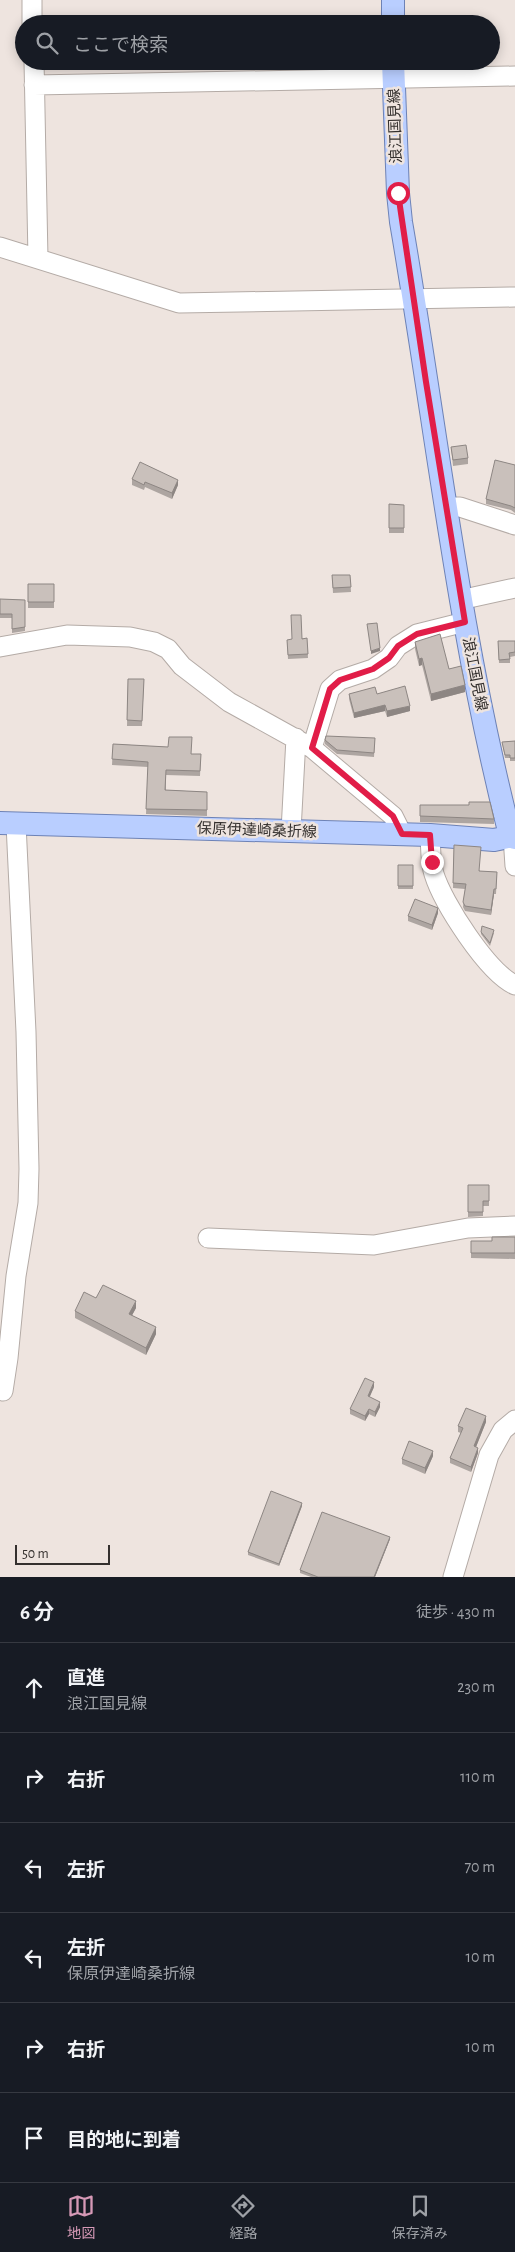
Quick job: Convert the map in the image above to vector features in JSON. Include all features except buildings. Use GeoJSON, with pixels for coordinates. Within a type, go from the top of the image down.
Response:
{"type":"FeatureCollection","features":[{"type":"Feature","properties":{"kind":"main road"},"geometry":{"type":"LineString","coordinates":[[393,0],[393,15]]}},
{"type":"Feature","properties":{"kind":"main road","name":"浪江国見線"},"geometry":{"type":"LineString","coordinates":[[393,70],[398,193],[460,600],[493,766],[509,831],[514,837]]}},
{"type":"Feature","properties":{"kind":"main road","name":"保原伊達崎桑折線"},"geometry":{"type":"LineString","coordinates":[[8,824],[402,834],[494,840],[514,837]]}},
{"type":"Feature","properties":{"kind":"street"},"geometry":{"type":"LineString","coordinates":[[32,0],[32,15]]}},
{"type":"Feature","properties":{"kind":"street"},"geometry":{"type":"LineString","coordinates":[[34,70],[38,258]]}},
{"type":"Feature","properties":{"kind":"street"},"geometry":{"type":"LineString","coordinates":[[34,85],[393,70],[515,76]]}},
{"type":"Feature","properties":{"kind":"street"},"geometry":{"type":"LineString","coordinates":[[0,247],[179,302],[515,296]]}},
{"type":"Feature","properties":{"kind":"street"},"geometry":{"type":"LineString","coordinates":[[447,507],[460,507],[515,525]]}},
{"type":"Feature","properties":{"kind":"street"},"geometry":{"type":"LineString","coordinates":[[460,600],[515,588]]}},
{"type":"Feature","properties":{"kind":"street"},"geometry":{"type":"LineString","coordinates":[[291,831],[304,743],[330,689],[340,680],[373,669],[389,658],[398,646],[417,634],[465,622]]}},
{"type":"Feature","properties":{"kind":"street"},"geometry":{"type":"LineString","coordinates":[[0,646],[81,634],[130,637],[154,642],[168,649],[182,666],[229,702],[304,743],[393,816],[402,834]]}},
{"type":"Feature","properties":{"kind":"street"},"geometry":{"type":"LineString","coordinates":[[3,1391],[16,1276],[28,1202],[29,1169],[26,1032],[8,824]]}},
{"type":"Feature","properties":{"kind":"street"},"geometry":{"type":"LineString","coordinates":[[430,835],[432,862],[439,887],[485,959],[515,985]]}},
{"type":"Feature","properties":{"kind":"street"},"geometry":{"type":"LineString","coordinates":[[514,837],[515,866]]}},
{"type":"Feature","properties":{"kind":"street"},"geometry":{"type":"LineString","coordinates":[[208,1238],[374,1245],[468,1228],[515,1226]]}},
{"type":"Feature","properties":{"kind":"street"},"geometry":{"type":"LineString","coordinates":[[453,1577],[489,1455],[503,1430],[515,1420]]}},
{"type":"Feature","properties":{"kind":"route"},"geometry":{"type":"LineString","coordinates":[[398,193],[460,600],[465,622],[417,634],[398,646],[389,658],[373,669],[340,680],[330,689],[312,748],[393,816],[402,834],[430,835],[432,862]]}}]}
